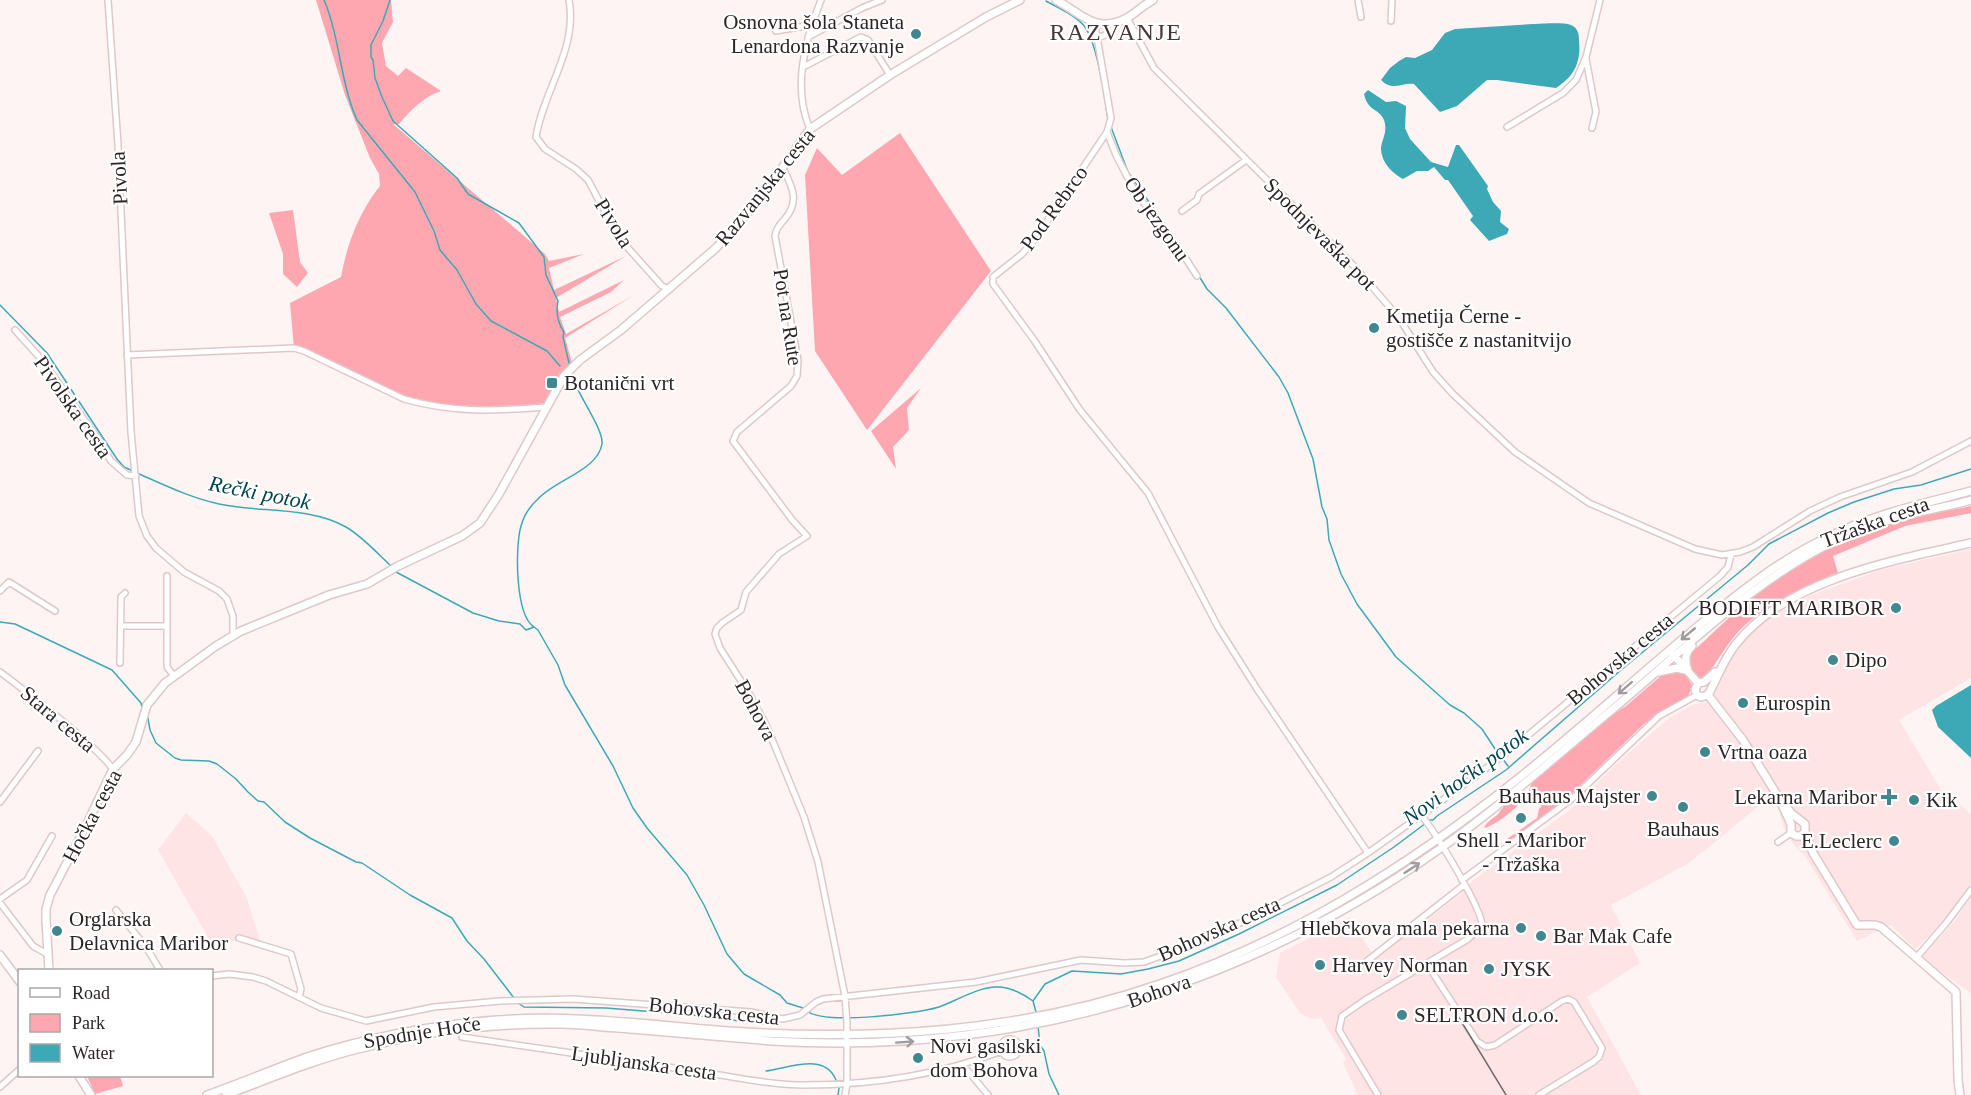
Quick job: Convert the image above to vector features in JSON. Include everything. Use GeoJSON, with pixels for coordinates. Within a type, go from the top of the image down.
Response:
{"type":"FeatureCollection","features":[{"type":"Feature","properties":{"kind":"main road","name":"Razvanjska cesta"},"geometry":{"type":"LineString","coordinates":[[670,289],[716,248],[760,199],[810,129],[890,75],[986,17],[1020,0]]}},
{"type":"Feature","properties":{"kind":"main road"},"geometry":{"type":"LineString","coordinates":[[1056,0],[1095,24],[1117,22],[1127,18],[1153,0]]}},
{"type":"Feature","properties":{"kind":"main road"},"geometry":{"type":"LineString","coordinates":[[545,407],[568,371],[670,289]]}},
{"type":"Feature","properties":{"kind":"main road","name":"Hočka cesta"},"geometry":{"type":"LineString","coordinates":[[50,969],[46,909],[50,895],[113,769],[136,742],[144,713],[153,695],[174,675],[233,636],[290,610],[367,584],[394,568],[462,536],[480,523],[490,510],[545,407]]}},
{"type":"Feature","properties":{"kind":"main road","name":"Tržaška cesta"},"geometry":{"type":"LineString","coordinates":[[1438,840],[1524,774],[1722,606],[1795,554],[1850,526],[1887,513],[1971,491]]}},
{"type":"Feature","properties":{"kind":"main road","name":"Tržaška cesta"},"geometry":{"type":"LineString","coordinates":[[1442,848],[1752,593],[1800,560],[1828,544],[1890,520],[1971,502]]}},
{"type":"Feature","properties":{"kind":"main road","name":"Tržaška cesta"},"geometry":{"type":"LineString","coordinates":[[1721,666],[1749,630],[1783,604],[1803,594],[1858,571],[1971,544]]}},
{"type":"Feature","properties":{"kind":"main road"},"geometry":{"type":"LineString","coordinates":[[1688,671],[1687,651],[1700,640],[1704,632]]}},
{"type":"Feature","properties":{"kind":"main road"},"geometry":{"type":"LineString","coordinates":[[1669,650],[1709,692],[1743,740],[1779,798],[1791,824],[1813,853],[1857,925],[1881,927],[1952,986],[1958,995],[1960,1095]]}},
{"type":"Feature","properties":{"kind":"main road"},"geometry":{"type":"LineString","coordinates":[[1721,666],[1709,692],[1703,698],[1697,695],[1695,690],[1721,666]]}},
{"type":"Feature","properties":{"kind":"main road"},"geometry":{"type":"LineString","coordinates":[[1657,672],[1677,668],[1688,671]]}},
{"type":"Feature","properties":{"kind":"main road"},"geometry":{"type":"LineString","coordinates":[[1779,798],[1805,824],[1798,834]]}},
{"type":"Feature","properties":{"kind":"main road"},"geometry":{"type":"LineString","coordinates":[[1791,824],[1799,820]]}},
{"type":"Feature","properties":{"kind":"main road","name":"Bohova"},"geometry":{"type":"LineString","coordinates":[[1043,1019],[1155,986],[1254,947],[1330,909],[1438,840]]}},
{"type":"Feature","properties":{"kind":"main road","name":"Bohova"},"geometry":{"type":"LineString","coordinates":[[645,1027],[776,1041],[847,1043],[917,1041],[1043,1019],[1147,995],[1245,958],[1324,920],[1442,848]]}},
{"type":"Feature","properties":{"kind":"main road"},"geometry":{"type":"LineString","coordinates":[[0,956],[18,979]]}},
{"type":"Feature","properties":{"kind":"main road","name":"Spodnje Hoče"},"geometry":{"type":"LineString","coordinates":[[207,1095],[305,1058],[359,1042],[412,1030],[500,1020],[562,1017],[645,1027]]}},
{"type":"Feature","properties":{"kind":"main road","name":"Bohova"},"geometry":{"type":"LineString","coordinates":[[645,1027],[764,1033],[880,1035],[1032,1021]]}},
{"type":"Feature","properties":{"kind":"main road","name":"Spodnje Hoče"},"geometry":{"type":"LineString","coordinates":[[226,1095],[307,1064],[360,1048],[414,1036],[501,1026],[562,1024],[645,1027]]}},
{"type":"Feature","properties":{"kind":"main road"},"geometry":{"type":"LineString","coordinates":[[80,1077],[89,1093]]}},
{"type":"Feature","properties":{"kind":"street","name":"Pivola"},"geometry":{"type":"LineString","coordinates":[[108,0],[118,145],[127,355],[136,476]]}},
{"type":"Feature","properties":{"kind":"street","name":"Pivola"},"geometry":{"type":"LineString","coordinates":[[569,0],[570,27],[557,78],[539,118],[536,137],[545,149],[576,169],[588,180],[619,238],[662,286],[670,289]]}},
{"type":"Feature","properties":{"kind":"street"},"geometry":{"type":"LineString","coordinates":[[810,129],[804,114],[803,67],[811,25],[821,0]]}},
{"type":"Feature","properties":{"kind":"street"},"geometry":{"type":"LineString","coordinates":[[808,37],[882,0]]}},
{"type":"Feature","properties":{"kind":"street"},"geometry":{"type":"LineString","coordinates":[[1358,0],[1361,17]]}},
{"type":"Feature","properties":{"kind":"street"},"geometry":{"type":"LineString","coordinates":[[1391,21],[1392,0]]}},
{"type":"Feature","properties":{"kind":"street"},"geometry":{"type":"LineString","coordinates":[[1507,127],[1563,93],[1576,80],[1586,57],[1600,0]]}},
{"type":"Feature","properties":{"kind":"street","name":"Spodnjevaška pot"},"geometry":{"type":"LineString","coordinates":[[1127,18],[1154,68],[1356,268],[1398,318],[1433,372],[1515,452],[1589,503],[1695,549],[1731,555]]}},
{"type":"Feature","properties":{"kind":"street"},"geometry":{"type":"LineString","coordinates":[[1095,24],[1097,37],[1105,36],[1116,26],[1117,22]]}},
{"type":"Feature","properties":{"kind":"street"},"geometry":{"type":"LineString","coordinates":[[776,31],[811,25]]}},
{"type":"Feature","properties":{"kind":"street","name":"Ob jezgonu"},"geometry":{"type":"LineString","coordinates":[[1097,37],[1109,127],[1118,161],[1134,190],[1197,276]]}},
{"type":"Feature","properties":{"kind":"street"},"geometry":{"type":"LineString","coordinates":[[803,67],[861,38],[868,40],[890,75]]}},
{"type":"Feature","properties":{"kind":"street"},"geometry":{"type":"LineString","coordinates":[[1586,57],[1596,112],[1592,128]]}},
{"type":"Feature","properties":{"kind":"street","name":"Pod Rebrco"},"geometry":{"type":"LineString","coordinates":[[1109,127],[1035,239],[1022,254],[993,277],[994,287],[1034,340],[1080,411],[1148,493],[1218,627],[1368,854]]}},
{"type":"Feature","properties":{"kind":"street","name":"Spodnjevaška pot"},"geometry":{"type":"LineString","coordinates":[[1182,211],[1197,200],[1199,194],[1246,160]]}},
{"type":"Feature","properties":{"kind":"street","name":"Pot na Rute"},"geometry":{"type":"LineString","coordinates":[[741,610],[746,592],[772,562],[807,536],[793,521],[733,441],[738,432],[791,386],[797,376],[797,355],[775,236],[776,230],[794,206],[783,168]]}},
{"type":"Feature","properties":{"kind":"street","name":"Pivolska cesta"},"geometry":{"type":"LineString","coordinates":[[15,330],[43,361],[117,469],[127,475],[136,476]]}},
{"type":"Feature","properties":{"kind":"street"},"geometry":{"type":"LineString","coordinates":[[127,355],[294,348],[404,399],[416,402],[453,410],[480,411],[545,407]]}},
{"type":"Feature","properties":{"kind":"street"},"geometry":{"type":"LineString","coordinates":[[1731,555],[1753,547],[1810,511],[1840,497],[1912,472],[1971,441]]}},
{"type":"Feature","properties":{"kind":"street"},"geometry":{"type":"LineString","coordinates":[[136,476],[139,516],[147,536],[168,559],[184,572],[219,591],[226,599],[233,616],[233,636]]}},
{"type":"Feature","properties":{"kind":"street","name":"Bohovska cesta"},"geometry":{"type":"LineString","coordinates":[[213,976],[253,977],[327,1011],[366,1021],[435,1007],[500,1001],[573,999],[751,1012],[783,1019],[800,1015],[808,1007],[823,999],[976,982],[1081,960],[1144,962],[1196,943],[1253,917],[1331,877],[1368,854],[1501,757],[1720,576],[1728,567],[1731,555]]}},
{"type":"Feature","properties":{"kind":"street"},"geometry":{"type":"LineString","coordinates":[[167,576],[167,667],[174,675]]}},
{"type":"Feature","properties":{"kind":"street"},"geometry":{"type":"LineString","coordinates":[[0,591],[9,582],[56,611]]}},
{"type":"Feature","properties":{"kind":"street"},"geometry":{"type":"LineString","coordinates":[[120,663],[121,597],[125,593]]}},
{"type":"Feature","properties":{"kind":"street","name":"Bohova"},"geometry":{"type":"LineString","coordinates":[[741,610],[717,628],[716,640],[766,725],[804,817],[825,894],[845,996],[847,1014],[845,1095]]}},
{"type":"Feature","properties":{"kind":"street"},"geometry":{"type":"LineString","coordinates":[[121,626],[167,626]]}},
{"type":"Feature","properties":{"kind":"street","name":"Stara cesta"},"geometry":{"type":"LineString","coordinates":[[0,672],[33,696],[85,740],[113,769]]}},
{"type":"Feature","properties":{"kind":"street"},"geometry":{"type":"LineString","coordinates":[[1367,961],[1573,798],[1659,716],[1697,695]]}},
{"type":"Feature","properties":{"kind":"street"},"geometry":{"type":"LineString","coordinates":[[0,802],[38,751]]}},
{"type":"Feature","properties":{"kind":"street"},"geometry":{"type":"LineString","coordinates":[[1378,1095],[1340,1030],[1342,1016],[1475,934],[1482,926],[1482,920],[1463,883],[1422,816]]}},
{"type":"Feature","properties":{"kind":"street"},"geometry":{"type":"LineString","coordinates":[[1778,842],[1798,834]]}},
{"type":"Feature","properties":{"kind":"street"},"geometry":{"type":"LineString","coordinates":[[49,955],[33,946],[0,901],[27,880],[52,836]]}},
{"type":"Feature","properties":{"kind":"street"},"geometry":{"type":"LineString","coordinates":[[1916,958],[1971,890]]}},
{"type":"Feature","properties":{"kind":"street"},"geometry":{"type":"LineString","coordinates":[[116,910],[146,947],[159,969]]}},
{"type":"Feature","properties":{"kind":"street"},"geometry":{"type":"LineString","coordinates":[[239,938],[291,954],[301,989],[299,998]]}},
{"type":"Feature","properties":{"kind":"street"},"geometry":{"type":"LineString","coordinates":[[1427,964],[1477,1041],[1486,1047],[1495,1045],[1562,1001],[1568,999],[1574,1002],[1602,1048],[1602,1052],[1593,1062],[1539,1095]]}},
{"type":"Feature","properties":{"kind":"street","name":"Ljubljanska cesta"},"geometry":{"type":"LineString","coordinates":[[462,1037],[746,1079],[803,1085],[871,1082],[963,1065],[1002,1051]]}},
{"type":"Feature","properties":{"kind":"street"},"geometry":{"type":"LineString","coordinates":[[963,1065],[988,1095]]}},
{"type":"Feature","properties":{"kind":"street"},"geometry":{"type":"LineString","coordinates":[[0,1087],[18,1071]]}},
{"type":"Feature","properties":{"kind":"shaded area"},"geometry":{"type":"Polygon","coordinates":[[[1971,549],[1971,678],[1899,720],[1941,790],[1971,814],[1971,883],[1941,924],[1915,949],[1891,925],[1857,941],[1805,856],[1794,845],[1770,797],[1689,863],[1611,905],[1640,963],[1587,997],[1641,1095],[1358,1095],[1343,1063],[1346,1059],[1321,1018],[1312,1019],[1300,1013],[1276,977],[1280,953],[1350,917],[1375,958],[1461,894],[1472,881],[1571,809],[1616,764],[1669,718],[1694,704],[1704,703],[1712,698],[1717,683],[1739,647],[1750,634],[1773,616],[1811,595],[1880,570],[1971,549]]]}},
{"type":"Feature","properties":{"kind":"shaded area"},"geometry":{"type":"Polygon","coordinates":[[[186,813],[212,836],[247,898],[260,941],[210,941],[158,850],[186,813]]]}},
{"type":"Feature","properties":{"kind":"shaded area"},"geometry":{"type":"Polygon","coordinates":[[[1971,897],[1971,993],[1922,959],[1922,955],[1954,922],[1971,897]]]}},
{"type":"Feature","properties":{"kind":"green space"},"geometry":{"type":"Polygon","coordinates":[[[316,0],[391,0],[393,22],[382,43],[386,66],[398,76],[406,68],[441,91],[423,100],[399,124],[393,124],[545,254],[549,261],[584,254],[549,268],[554,290],[626,256],[556,298],[559,312],[624,280],[611,292],[560,317],[566,334],[634,295],[565,338],[573,366],[545,407],[480,411],[415,402],[294,348],[290,303],[341,277],[355,229],[380,186],[379,174],[370,158],[345,95],[316,0]]]}},
{"type":"Feature","properties":{"kind":"green space"},"geometry":{"type":"Polygon","coordinates":[[[900,133],[991,271],[867,430],[815,351],[805,175],[817,148],[842,175],[900,133]]]}},
{"type":"Feature","properties":{"kind":"green space"},"geometry":{"type":"Polygon","coordinates":[[[293,210],[300,262],[308,273],[297,287],[283,274],[283,254],[269,213],[293,210]]]}},
{"type":"Feature","properties":{"kind":"green space"},"geometry":{"type":"Polygon","coordinates":[[[921,388],[907,408],[909,430],[893,447],[896,469],[871,431],[921,388]]]}},
{"type":"Feature","properties":{"kind":"green space"},"geometry":{"type":"Polygon","coordinates":[[[1971,506],[1971,513],[1905,526],[1833,556],[1838,573],[1789,596],[1754,617],[1733,638],[1705,678],[1700,679],[1690,665],[1690,654],[1740,607],[1773,581],[1806,560],[1859,534],[1895,521],[1971,506]]]}},
{"type":"Feature","properties":{"kind":"green space"},"geometry":{"type":"Polygon","coordinates":[[[1672,670],[1686,675],[1692,685],[1689,695],[1644,724],[1562,803],[1511,840],[1507,839],[1537,818],[1541,807],[1535,793],[1531,795],[1529,790],[1532,782],[1610,716],[1626,706],[1663,674],[1672,670]]]}},
{"type":"Feature","properties":{"kind":"green space"},"geometry":{"type":"Polygon","coordinates":[[[1522,788],[1525,797],[1518,806],[1500,820],[1484,828],[1512,797],[1522,788]]]}},
{"type":"Feature","properties":{"kind":"green space"},"geometry":{"type":"Polygon","coordinates":[[[87,1077],[120,1077],[123,1086],[95,1094],[87,1077]]]}},
{"type":"Feature","properties":{"kind":"water"},"geometry":{"type":"Polygon","coordinates":[[[1567,24],[1578,31],[1578,62],[1568,79],[1556,88],[1487,80],[1457,106],[1440,112],[1414,84],[1393,86],[1381,80],[1399,61],[1406,57],[1415,58],[1432,50],[1445,33],[1455,29],[1567,24]]]}},
{"type":"Feature","properties":{"kind":"water"},"geometry":{"type":"Polygon","coordinates":[[[1368,90],[1386,102],[1396,101],[1406,106],[1405,128],[1410,139],[1431,162],[1448,167],[1456,145],[1459,145],[1488,186],[1487,189],[1493,202],[1501,211],[1500,222],[1509,229],[1507,234],[1489,241],[1470,220],[1473,216],[1448,180],[1445,180],[1434,167],[1428,171],[1417,171],[1403,179],[1391,170],[1381,153],[1384,120],[1368,104],[1364,94],[1368,90]]]}},
{"type":"Feature","properties":{"kind":"water"},"geometry":{"type":"Polygon","coordinates":[[[1971,685],[1971,758],[1938,727],[1932,710],[1971,685]]]}},
{"type":"Feature","properties":{"kind":"waterway"},"geometry":{"type":"LineString","coordinates":[[324,0],[334,29],[347,90],[357,120],[415,192],[434,231],[440,250],[457,270],[476,304],[491,321],[547,351],[560,366]]}},
{"type":"Feature","properties":{"kind":"waterway"},"geometry":{"type":"LineString","coordinates":[[390,0],[371,45],[371,57],[375,78],[393,121],[457,178],[468,194],[519,223],[544,257],[546,275],[558,301],[558,316],[564,332],[569,363]]}},
{"type":"Feature","properties":{"kind":"waterway"},"geometry":{"type":"LineString","coordinates":[[1046,1],[1077,19],[1090,35],[1100,72],[1108,120]]}},
{"type":"Feature","properties":{"kind":"waterway"},"geometry":{"type":"LineString","coordinates":[[1111,127],[1128,172],[1182,249]]}},
{"type":"Feature","properties":{"kind":"waterway"},"geometry":{"type":"LineString","coordinates":[[1199,276],[1207,289],[1226,308],[1279,377],[1288,393],[1313,459],[1322,507],[1327,519],[1329,540],[1341,574],[1357,604],[1396,657],[1450,705],[1464,713],[1482,729],[1499,755]]}},
{"type":"Feature","properties":{"kind":"waterway","name":"Rečki potok"},"geometry":{"type":"LineString","coordinates":[[0,305],[47,353],[117,459],[124,467],[133,471]]}},
{"type":"Feature","properties":{"kind":"waterway"},"geometry":{"type":"LineString","coordinates":[[534,627],[523,609],[518,580],[518,549],[522,522],[530,508],[545,492],[593,461],[602,444],[599,429],[571,373]]}},
{"type":"Feature","properties":{"kind":"waterway","name":"Novi hočki potok"},"geometry":{"type":"LineString","coordinates":[[1036,1012],[1033,1001],[1045,984],[1072,971],[1121,974],[1179,961],[1337,885],[1506,770],[1621,670],[1748,565],[1769,544],[1854,502],[1894,489],[1921,485],[1971,469]]}},
{"type":"Feature","properties":{"kind":"waterway","name":"Rečki potok"},"geometry":{"type":"LineString","coordinates":[[137,473],[188,495],[219,504],[300,513],[331,520],[358,535],[391,566]]}},
{"type":"Feature","properties":{"kind":"waterway"},"geometry":{"type":"LineString","coordinates":[[396,572],[473,613],[499,621],[520,624],[526,630],[534,627],[538,630],[558,665],[565,685],[613,766],[633,808],[687,875],[727,954],[744,974],[780,995],[787,1003],[803,1008]]}},
{"type":"Feature","properties":{"kind":"waterway"},"geometry":{"type":"LineString","coordinates":[[0,622],[15,624],[112,670],[142,707]]}},
{"type":"Feature","properties":{"kind":"waterway"},"geometry":{"type":"LineString","coordinates":[[147,713],[150,730],[156,743],[175,758],[209,761],[217,764],[285,822],[310,838],[362,863],[410,895],[452,918],[467,941],[514,998]]}},
{"type":"Feature","properties":{"kind":"waterway"},"geometry":{"type":"LineString","coordinates":[[1502,758],[1508,766]]}},
{"type":"Feature","properties":{"kind":"waterway"},"geometry":{"type":"LineString","coordinates":[[807,1011],[817,1015],[850,1018],[911,1013],[939,1007],[973,992],[995,987],[1015,991],[1033,1001]]}},
{"type":"Feature","properties":{"kind":"waterway"},"geometry":{"type":"LineString","coordinates":[[518,1003],[524,1007],[606,1008],[693,1015],[763,1024]]}},
{"type":"Feature","properties":{"kind":"waterway","name":"Novi hočki potok"},"geometry":{"type":"LineString","coordinates":[[1038,1026],[1040,1045],[1044,1051],[1049,1074],[1059,1095]]}},
{"type":"Feature","properties":{"kind":"waterway"},"geometry":{"type":"LineString","coordinates":[[766,1071],[795,1065],[815,1064],[831,1071],[836,1080]]}},
{"type":"Feature","properties":{"kind":"waterway"},"geometry":{"type":"LineString","coordinates":[[838,1095],[839,1088]]}},
{"type":"Feature","properties":{"kind":"railway"},"geometry":{"type":"LineString","coordinates":[[1458,1016],[1506,1095]]}},
{"type":"Feature","properties":{"kind":"place","name":"Osnovna šola Staneta Lenardona Razvanje"},"geometry":{"type":"Point","coordinates":[916,34]}},
{"type":"Feature","properties":{"kind":"place","name":"Kmetija Černe - gostišče z nastanitvijo"},"geometry":{"type":"Point","coordinates":[1374,328]}},
{"type":"Feature","properties":{"kind":"place","name":"Botanični vrt"},"geometry":{"type":"Point","coordinates":[552,383]}},
{"type":"Feature","properties":{"kind":"place","name":"BODIFIT MARIBOR"},"geometry":{"type":"Point","coordinates":[1896,608]}},
{"type":"Feature","properties":{"kind":"place","name":"Dipo"},"geometry":{"type":"Point","coordinates":[1833,660]}},
{"type":"Feature","properties":{"kind":"place","name":"Eurospin"},"geometry":{"type":"Point","coordinates":[1743,703]}},
{"type":"Feature","properties":{"kind":"place","name":"Vrtna oaza"},"geometry":{"type":"Point","coordinates":[1705,752]}},
{"type":"Feature","properties":{"kind":"place","name":"Bauhaus Majster"},"geometry":{"type":"Point","coordinates":[1652,796]}},
{"type":"Feature","properties":{"kind":"place","name":"Lekarna Maribor"},"geometry":{"type":"Point","coordinates":[1889,797]}},
{"type":"Feature","properties":{"kind":"place","name":"Kik"},"geometry":{"type":"Point","coordinates":[1914,800]}},
{"type":"Feature","properties":{"kind":"place","name":"Bauhaus"},"geometry":{"type":"Point","coordinates":[1683,807]}},
{"type":"Feature","properties":{"kind":"place","name":"Shell - Maribor - Tržaška"},"geometry":{"type":"Point","coordinates":[1521,818]}},
{"type":"Feature","properties":{"kind":"place","name":"E.Leclerc"},"geometry":{"type":"Point","coordinates":[1894,841]}},
{"type":"Feature","properties":{"kind":"place","name":"Hlebčkova mala pekarna"},"geometry":{"type":"Point","coordinates":[1521,928]}},
{"type":"Feature","properties":{"kind":"place","name":"Orglarska Delavnica Maribor"},"geometry":{"type":"Point","coordinates":[57,931]}},
{"type":"Feature","properties":{"kind":"place","name":"Bar Mak Cafe"},"geometry":{"type":"Point","coordinates":[1541,936]}},
{"type":"Feature","properties":{"kind":"place","name":"Harvey Norman"},"geometry":{"type":"Point","coordinates":[1320,965]}},
{"type":"Feature","properties":{"kind":"place","name":"JYSK"},"geometry":{"type":"Point","coordinates":[1489,969]}},
{"type":"Feature","properties":{"kind":"place","name":"SELTRON d.o.o."},"geometry":{"type":"Point","coordinates":[1402,1015]}},
{"type":"Feature","properties":{"kind":"place","name":"Novi gasilski dom Bohova"},"geometry":{"type":"Point","coordinates":[918,1058]}},
{"type":"Feature","properties":{"kind":"district","name":"RAZVANJE"},"geometry":{"type":"Point","coordinates":[1116,32]}}]}
